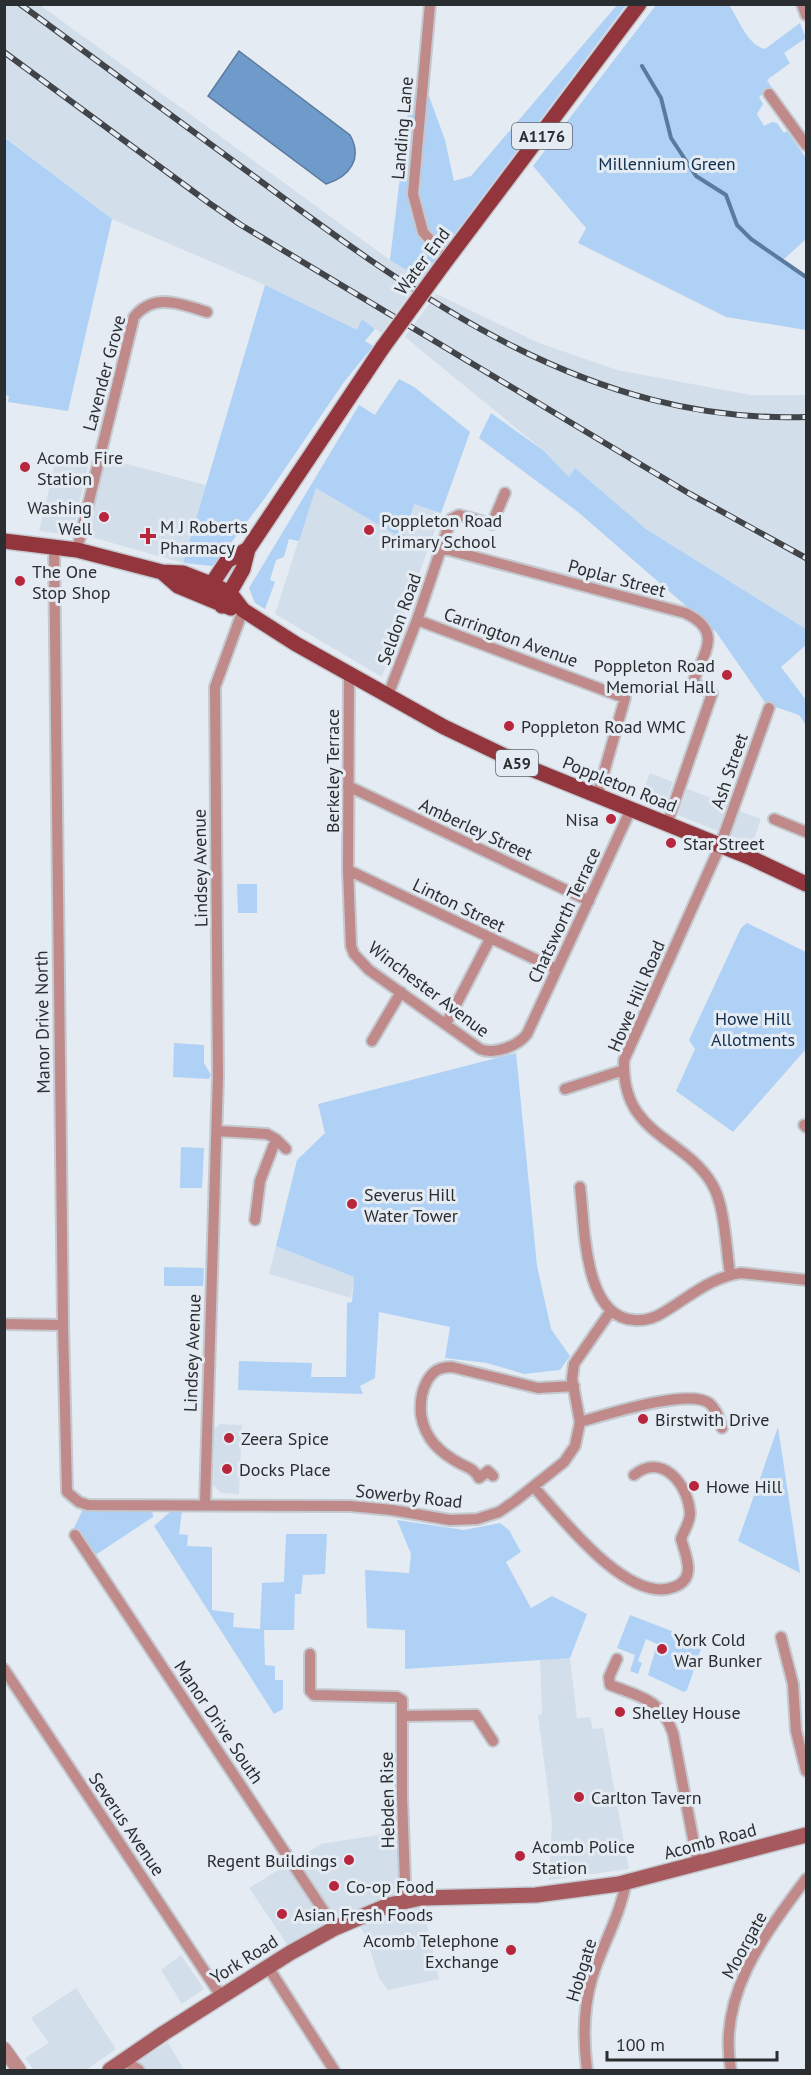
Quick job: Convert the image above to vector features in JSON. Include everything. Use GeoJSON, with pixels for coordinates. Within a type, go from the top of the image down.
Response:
{"type":"FeatureCollection","features":[{"type":"Feature","properties":{"kind":"main road","name":"Water End"},"geometry":{"type":"LineString","coordinates":[[226,599],[243,569],[248,549],[382,347],[639,4]]}},
{"type":"Feature","properties":{"kind":"main road","name":"A59"},"geometry":{"type":"LineString","coordinates":[[4,541],[77,550],[162,572],[183,573],[207,590],[243,610]]}},
{"type":"Feature","properties":{"kind":"main road","name":"Water End"},"geometry":{"type":"LineString","coordinates":[[207,590],[227,561],[248,549]]}},
{"type":"Feature","properties":{"kind":"main road","name":"Poppleton Road"},"geometry":{"type":"LineString","coordinates":[[243,610],[296,644],[488,749],[807,884]]}},
{"type":"Feature","properties":{"kind":"main road","name":"Acomb Road"},"geometry":{"type":"LineString","coordinates":[[408,1899],[565,1893],[626,1882],[698,1865],[807,1835]]}},
{"type":"Feature","properties":{"kind":"main road","name":"York Road"},"geometry":{"type":"LineString","coordinates":[[110,2070],[268,1966],[335,1928],[369,1912],[408,1899]]}},
{"type":"Feature","properties":{"kind":"street","name":"Landing Lane"},"geometry":{"type":"LineString","coordinates":[[430,4],[413,194],[423,231],[438,249]]}},
{"type":"Feature","properties":{"kind":"street"},"geometry":{"type":"LineString","coordinates":[[802,4],[807,15]]}},
{"type":"Feature","properties":{"kind":"street"},"geometry":{"type":"LineString","coordinates":[[769,94],[807,145]]}},
{"type":"Feature","properties":{"kind":"street","name":"Lavender Grove"},"geometry":{"type":"LineString","coordinates":[[77,550],[134,317],[140,310],[156,302],[174,302],[207,312]]}},
{"type":"Feature","properties":{"kind":"street","name":"Seldon Road"},"geometry":{"type":"LineString","coordinates":[[388,695],[417,620],[451,519],[459,515],[492,524],[505,492]]}},
{"type":"Feature","properties":{"kind":"street","name":"Manor Drive North"},"geometry":{"type":"LineString","coordinates":[[54,546],[63,1325],[66,1486],[70,1496]]}},
{"type":"Feature","properties":{"kind":"street","name":"Poplar Street"},"geometry":{"type":"LineString","coordinates":[[441,548],[689,615],[709,634],[693,682],[711,691],[712,694],[667,824]]}},
{"type":"Feature","properties":{"kind":"street","name":"Lindsey Avenue"},"geometry":{"type":"LineString","coordinates":[[205,1504],[218,988],[215,687],[243,610]]}},
{"type":"Feature","properties":{"kind":"street","name":"Carrington Avenue"},"geometry":{"type":"LineString","coordinates":[[417,620],[625,698],[597,796]]}},
{"type":"Feature","properties":{"kind":"street","name":"Berkeley Terrace"},"geometry":{"type":"LineString","coordinates":[[348,870],[349,673]]}},
{"type":"Feature","properties":{"kind":"street","name":"Ash Street"},"geometry":{"type":"LineString","coordinates":[[720,846],[768,708]]}},
{"type":"Feature","properties":{"kind":"street","name":"Amberley Street"},"geometry":{"type":"LineString","coordinates":[[348,786],[589,901]]}},
{"type":"Feature","properties":{"kind":"street","name":"Chatsworth Terrace"},"geometry":{"type":"LineString","coordinates":[[527,1034],[630,809]]}},
{"type":"Feature","properties":{"kind":"street"},"geometry":{"type":"LineString","coordinates":[[774,819],[807,832]]}},
{"type":"Feature","properties":{"kind":"street","name":"Howe Hill Road"},"geometry":{"type":"LineString","coordinates":[[720,846],[626,1052],[624,1070],[634,1105],[648,1127],[697,1166],[713,1185],[730,1274]]}},
{"type":"Feature","properties":{"kind":"street","name":"Linton Street"},"geometry":{"type":"LineString","coordinates":[[348,870],[556,969]]}},
{"type":"Feature","properties":{"kind":"street","name":"Winchester Avenue"},"geometry":{"type":"LineString","coordinates":[[348,870],[349,936],[354,954],[369,970],[485,1051],[517,1044],[527,1034]]}},
{"type":"Feature","properties":{"kind":"street"},"geometry":{"type":"LineString","coordinates":[[446,1024],[490,939]]}},
{"type":"Feature","properties":{"kind":"street"},"geometry":{"type":"LineString","coordinates":[[372,1041],[401,992]]}},
{"type":"Feature","properties":{"kind":"street"},"geometry":{"type":"LineString","coordinates":[[565,1089],[624,1070]]}},
{"type":"Feature","properties":{"kind":"street"},"geometry":{"type":"LineString","coordinates":[[216,1131],[267,1134],[286,1149]]}},
{"type":"Feature","properties":{"kind":"street"},"geometry":{"type":"LineString","coordinates":[[255,1220],[260,1181],[276,1139]]}},
{"type":"Feature","properties":{"kind":"street"},"geometry":{"type":"LineString","coordinates":[[580,1187],[594,1288],[610,1312],[626,1320],[651,1319],[711,1281],[730,1274],[741,1273],[807,1280]]}},
{"type":"Feature","properties":{"kind":"street","name":"Sowerby Road"},"geometry":{"type":"LineString","coordinates":[[70,1496],[88,1505],[350,1506],[392,1510],[450,1520],[477,1519],[499,1512],[534,1487],[571,1453],[580,1422],[572,1371],[576,1360],[610,1312]]}},
{"type":"Feature","properties":{"kind":"street"},"geometry":{"type":"LineString","coordinates":[[4,1324],[63,1325]]}},
{"type":"Feature","properties":{"kind":"street"},"geometry":{"type":"LineString","coordinates":[[493,1476],[488,1471],[479,1478],[475,1470],[443,1453],[426,1435],[421,1396],[433,1373],[444,1367],[452,1367],[530,1387],[552,1389],[574,1386]]}},
{"type":"Feature","properties":{"kind":"street"},"geometry":{"type":"LineString","coordinates":[[580,1422],[659,1402],[696,1399],[710,1403],[723,1428]]}},
{"type":"Feature","properties":{"kind":"street"},"geometry":{"type":"LineString","coordinates":[[534,1487],[614,1571],[634,1582],[653,1588],[672,1588],[685,1580],[688,1574],[687,1557],[681,1539],[689,1520],[686,1498],[672,1475],[657,1465],[649,1466],[634,1475]]}},
{"type":"Feature","properties":{"kind":"street","name":"Manor Drive South"},"geometry":{"type":"LineString","coordinates":[[75,1535],[335,1928]]}},
{"type":"Feature","properties":{"kind":"street"},"geometry":{"type":"LineString","coordinates":[[781,1637],[793,1684],[796,1731],[807,1771]]}},
{"type":"Feature","properties":{"kind":"street","name":"Hebden Rise"},"geometry":{"type":"LineString","coordinates":[[310,1654],[310,1691],[314,1695],[397,1697],[402,1700],[402,1797],[405,1881],[408,1899]]}},
{"type":"Feature","properties":{"kind":"street"},"geometry":{"type":"LineString","coordinates":[[616,1659],[609,1677],[610,1685],[651,1701],[667,1716],[673,1733],[698,1865]]}},
{"type":"Feature","properties":{"kind":"street","name":"Severus Avenue"},"geometry":{"type":"LineString","coordinates":[[4,1669],[221,1996]]}},
{"type":"Feature","properties":{"kind":"street"},"geometry":{"type":"LineString","coordinates":[[403,1716],[476,1715],[493,1741]]}},
{"type":"Feature","properties":{"kind":"street","name":"Moorgate"},"geometry":{"type":"LineString","coordinates":[[731,2070],[728,2024],[743,1976],[775,1922],[807,1879]]}},
{"type":"Feature","properties":{"kind":"street","name":"Hobgate"},"geometry":{"type":"LineString","coordinates":[[587,2070],[584,2031],[588,1994],[620,1908],[626,1882]]}},
{"type":"Feature","properties":{"kind":"street"},"geometry":{"type":"LineString","coordinates":[[268,1966],[328,2068]]}},
{"type":"Feature","properties":{"kind":"street"},"geometry":{"type":"LineString","coordinates":[[4,2049],[19,2070]]}},
{"type":"Feature","properties":{"kind":"street"},"geometry":{"type":"LineString","coordinates":[[125,2061],[140,2070]]}},
{"type":"Feature","properties":{"kind":"shaded area"},"geometry":{"type":"Polygon","coordinates":[[[4,5],[40,5],[390,260],[421,279],[381,333],[362,320],[357,331],[265,285],[112,219],[5,137],[4,5]]]}},
{"type":"Feature","properties":{"kind":"shaded area"},"geometry":{"type":"Polygon","coordinates":[[[239,51],[350,135],[354,143],[354,159],[352,166],[342,177],[326,184],[208,96],[239,51]]]}},
{"type":"Feature","properties":{"kind":"shaded area"},"geometry":{"type":"Polygon","coordinates":[[[436,294],[539,343],[617,370],[751,395],[806,395],[806,629],[646,529],[575,468],[569,477],[544,451],[405,337],[436,294]]]}},
{"type":"Feature","properties":{"kind":"shaded area","name":"Poppleton Road Primary School"},"geometry":{"type":"Polygon","coordinates":[[[399,379],[414,387],[470,432],[382,677],[275,614],[317,483],[331,479],[399,379]]]}},
{"type":"Feature","properties":{"kind":"shaded area"},"geometry":{"type":"Polygon","coordinates":[[[57,455],[89,462],[72,535],[39,531],[57,455]]]}},
{"type":"Feature","properties":{"kind":"shaded area"},"geometry":{"type":"Polygon","coordinates":[[[104,458],[206,485],[183,563],[84,535],[104,458]]]}},
{"type":"Feature","properties":{"kind":"shaded area"},"geometry":{"type":"Polygon","coordinates":[[[650,773],[673,782],[664,808],[640,800],[650,773]]]}},
{"type":"Feature","properties":{"kind":"shaded area"},"geometry":{"type":"Polygon","coordinates":[[[687,789],[728,804],[717,831],[678,815],[687,789]]]}},
{"type":"Feature","properties":{"kind":"shaded area"},"geometry":{"type":"Polygon","coordinates":[[[739,811],[761,819],[752,845],[730,835],[739,811]]]}},
{"type":"Feature","properties":{"kind":"shaded area"},"geometry":{"type":"Polygon","coordinates":[[[276,1246],[354,1277],[351,1298],[269,1274],[276,1246]]]}},
{"type":"Feature","properties":{"kind":"shaded area"},"geometry":{"type":"Polygon","coordinates":[[[220,1424],[242,1425],[239,1494],[221,1493],[213,1485],[214,1429],[220,1424]]]}},
{"type":"Feature","properties":{"kind":"shaded area"},"geometry":{"type":"Polygon","coordinates":[[[540,1657],[570,1658],[577,1718],[590,1717],[593,1729],[603,1728],[629,1869],[549,1880],[552,1823],[538,1715],[542,1714],[540,1657]]]}},
{"type":"Feature","properties":{"kind":"shaded area"},"geometry":{"type":"Polygon","coordinates":[[[403,1831],[408,1899],[421,1898],[439,1979],[388,1990],[379,1978],[366,1937],[355,1919],[290,1953],[283,1938],[249,1888],[321,1844],[403,1831]]]}},
{"type":"Feature","properties":{"kind":"shaded area"},"geometry":{"type":"Polygon","coordinates":[[[181,1955],[204,1989],[182,2004],[161,1970],[181,1955]]]}},
{"type":"Feature","properties":{"kind":"shaded area"},"geometry":{"type":"Polygon","coordinates":[[[76,1988],[116,2049],[86,2070],[34,2070],[25,2058],[49,2043],[31,2018],[76,1988]]]}},
{"type":"Feature","properties":{"kind":"shaded area"},"geometry":{"type":"Polygon","coordinates":[[[168,2043],[184,2070],[124,2070],[134,2063],[168,2043]]]}},
{"type":"Feature","properties":{"kind":"green space"},"geometry":{"type":"Polygon","coordinates":[[[617,5],[626,5],[421,279],[390,260],[410,94],[429,96],[445,140],[454,181],[471,176],[617,5]]]}},
{"type":"Feature","properties":{"kind":"green space","name":"Millennium Green"},"geometry":{"type":"Polygon","coordinates":[[[656,5],[729,5],[748,37],[759,47],[765,49],[800,23],[806,38],[784,53],[790,63],[767,80],[772,88],[759,97],[763,104],[757,114],[764,126],[772,122],[777,123],[784,133],[787,131],[806,158],[806,239],[783,260],[806,276],[806,330],[726,317],[578,243],[586,228],[533,166],[656,5]]]}},
{"type":"Feature","properties":{"kind":"green space"},"geometry":{"type":"Polygon","coordinates":[[[4,137],[112,219],[68,411],[8,402],[9,396],[5,395],[4,137]]]}},
{"type":"Feature","properties":{"kind":"green space"},"geometry":{"type":"Polygon","coordinates":[[[265,285],[357,330],[362,319],[375,329],[365,341],[373,346],[344,382],[265,498],[218,560],[212,566],[183,563],[265,285]]]}},
{"type":"Feature","properties":{"kind":"green space"},"geometry":{"type":"Polygon","coordinates":[[[399,379],[414,387],[470,432],[441,513],[414,504],[403,539],[316,488],[299,541],[289,539],[284,557],[276,560],[270,580],[275,582],[265,609],[255,603],[249,588],[359,405],[375,415],[399,379]]]}},
{"type":"Feature","properties":{"kind":"green space"},"geometry":{"type":"Polygon","coordinates":[[[491,413],[544,451],[569,477],[575,468],[646,529],[806,629],[806,645],[781,667],[806,700],[806,725],[799,715],[766,704],[716,632],[578,512],[479,438],[491,413]]]}},
{"type":"Feature","properties":{"kind":"green space"},"geometry":{"type":"Polygon","coordinates":[[[237,884],[257,884],[257,913],[238,913],[237,884]]]}},
{"type":"Feature","properties":{"kind":"green space","name":"Howe Hill Allotments"},"geometry":{"type":"Polygon","coordinates":[[[747,923],[806,952],[806,1049],[733,1132],[676,1091],[695,1049],[689,1040],[741,928],[747,923]]]}},
{"type":"Feature","properties":{"kind":"green space"},"geometry":{"type":"Polygon","coordinates":[[[174,1043],[204,1045],[204,1063],[211,1075],[209,1079],[173,1077],[174,1043]]]}},
{"type":"Feature","properties":{"kind":"green space"},"geometry":{"type":"Polygon","coordinates":[[[516,1053],[537,1266],[551,1329],[570,1356],[560,1370],[524,1374],[487,1363],[445,1358],[450,1327],[379,1312],[375,1378],[360,1386],[363,1394],[238,1390],[239,1361],[312,1363],[311,1377],[346,1377],[347,1303],[352,1302],[354,1277],[276,1246],[297,1160],[325,1133],[318,1104],[516,1053]]]}},
{"type":"Feature","properties":{"kind":"green space"},"geometry":{"type":"Polygon","coordinates":[[[181,1147],[204,1148],[202,1188],[180,1188],[181,1147]]]}},
{"type":"Feature","properties":{"kind":"green space"},"geometry":{"type":"Polygon","coordinates":[[[164,1267],[204,1268],[203,1286],[164,1286],[164,1267]]]}},
{"type":"Feature","properties":{"kind":"green space"},"geometry":{"type":"Polygon","coordinates":[[[778,1427],[800,1573],[738,1541],[778,1427]]]}},
{"type":"Feature","properties":{"kind":"green space"},"geometry":{"type":"Polygon","coordinates":[[[83,1509],[150,1510],[153,1517],[94,1556],[74,1528],[83,1509]]]}},
{"type":"Feature","properties":{"kind":"green space"},"geometry":{"type":"Polygon","coordinates":[[[182,1511],[179,1534],[188,1535],[187,1546],[212,1547],[212,1610],[234,1613],[233,1627],[260,1629],[262,1583],[284,1582],[286,1534],[327,1534],[325,1574],[303,1575],[301,1594],[295,1594],[294,1630],[264,1630],[265,1665],[275,1666],[275,1680],[283,1680],[283,1709],[274,1714],[154,1526],[170,1512],[182,1511]]]}},
{"type":"Feature","properties":{"kind":"green space"},"geometry":{"type":"Polygon","coordinates":[[[397,1520],[464,1530],[500,1523],[509,1530],[521,1552],[506,1562],[531,1608],[552,1596],[587,1614],[570,1658],[405,1669],[405,1630],[367,1628],[365,1570],[409,1573],[411,1554],[397,1520]]]}},
{"type":"Feature","properties":{"kind":"green space"},"geometry":{"type":"Polygon","coordinates":[[[630,1615],[703,1643],[687,1690],[684,1692],[648,1675],[657,1644],[646,1639],[638,1661],[642,1663],[638,1674],[630,1671],[635,1655],[617,1648],[630,1615]]]}},
{"type":"Feature","properties":{"kind":"waterway"},"geometry":{"type":"LineString","coordinates":[[642,66],[661,98],[671,138],[696,176],[726,195],[737,225],[751,239],[806,277]]}},
{"type":"Feature","properties":{"kind":"railway"},"geometry":{"type":"LineString","coordinates":[[20,4],[383,269],[447,310],[513,346],[582,377],[653,400],[727,414],[806,417]]}},
{"type":"Feature","properties":{"kind":"railway"},"geometry":{"type":"LineString","coordinates":[[4,52],[241,225],[690,494],[806,558]]}},
{"type":"Feature","properties":{"kind":"place","name":"Acomb Fire Station"},"geometry":{"type":"Point","coordinates":[25,467]}},
{"type":"Feature","properties":{"kind":"place","name":"Washing Well"},"geometry":{"type":"Point","coordinates":[104,517]}},
{"type":"Feature","properties":{"kind":"place","name":"Poppleton Road Primary School"},"geometry":{"type":"Point","coordinates":[369,530]}},
{"type":"Feature","properties":{"kind":"place","name":"M J Roberts Pharmacy"},"geometry":{"type":"Point","coordinates":[148,536]}},
{"type":"Feature","properties":{"kind":"place","name":"The One Stop Shop"},"geometry":{"type":"Point","coordinates":[20,581]}},
{"type":"Feature","properties":{"kind":"place","name":"Poppleton Road Memorial Hall"},"geometry":{"type":"Point","coordinates":[727,675]}},
{"type":"Feature","properties":{"kind":"place","name":"Poppleton Road WMC"},"geometry":{"type":"Point","coordinates":[509,726]}},
{"type":"Feature","properties":{"kind":"place","name":"Nisa"},"geometry":{"type":"Point","coordinates":[611,819]}},
{"type":"Feature","properties":{"kind":"place","name":"Star Street"},"geometry":{"type":"Point","coordinates":[671,843]}},
{"type":"Feature","properties":{"kind":"place","name":"Severus Hill Water Tower"},"geometry":{"type":"Point","coordinates":[352,1204]}},
{"type":"Feature","properties":{"kind":"place","name":"Birstwith Drive"},"geometry":{"type":"Point","coordinates":[643,1419]}},
{"type":"Feature","properties":{"kind":"place","name":"Zeera Spice"},"geometry":{"type":"Point","coordinates":[229,1438]}},
{"type":"Feature","properties":{"kind":"place","name":"Docks Place"},"geometry":{"type":"Point","coordinates":[227,1469]}},
{"type":"Feature","properties":{"kind":"place","name":"Howe Hill"},"geometry":{"type":"Point","coordinates":[694,1486]}},
{"type":"Feature","properties":{"kind":"place","name":"York Cold War Bunker"},"geometry":{"type":"Point","coordinates":[662,1649]}},
{"type":"Feature","properties":{"kind":"place","name":"Shelley House"},"geometry":{"type":"Point","coordinates":[620,1712]}},
{"type":"Feature","properties":{"kind":"place","name":"Carlton Tavern"},"geometry":{"type":"Point","coordinates":[579,1797]}},
{"type":"Feature","properties":{"kind":"place","name":"Acomb Police Station"},"geometry":{"type":"Point","coordinates":[520,1856]}},
{"type":"Feature","properties":{"kind":"place","name":"Regent Buildings"},"geometry":{"type":"Point","coordinates":[349,1860]}},
{"type":"Feature","properties":{"kind":"place","name":"Co-op Food"},"geometry":{"type":"Point","coordinates":[334,1886]}},
{"type":"Feature","properties":{"kind":"place","name":"Asian Fresh Foods"},"geometry":{"type":"Point","coordinates":[282,1914]}},
{"type":"Feature","properties":{"kind":"place","name":"Acomb Telephone Exchange"},"geometry":{"type":"Point","coordinates":[511,1950]}}]}
